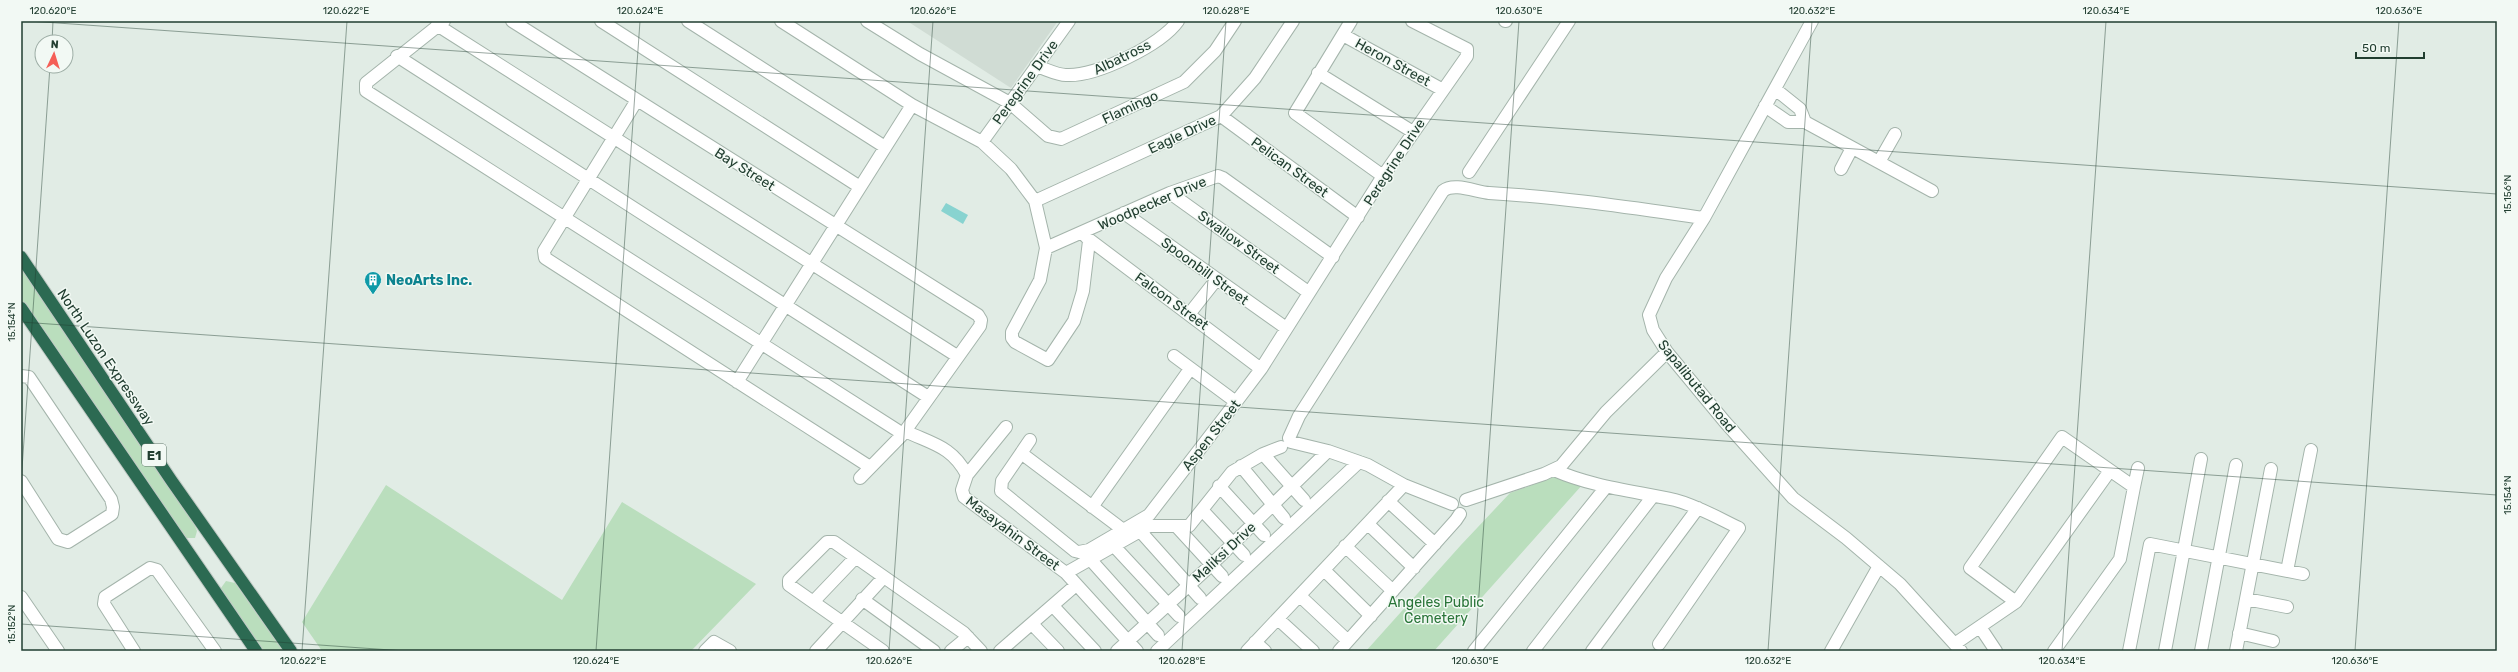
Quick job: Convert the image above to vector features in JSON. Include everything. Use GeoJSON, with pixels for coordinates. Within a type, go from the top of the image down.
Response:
{"type":"FeatureCollection","features":[{"type":"Feature","properties":{"kind":"highway","name":"North Luzon Expressway"},"geometry":{"type":"LineString","coordinates":[[21,257],[171,480],[291,651]]}},
{"type":"Feature","properties":{"kind":"highway","name":"E1"},"geometry":{"type":"LineString","coordinates":[[21,308],[256,651]]}},
{"type":"Feature","properties":{"kind":"street","name":"Bay Street"},"geometry":{"type":"LineString","coordinates":[[512,21],[978,315],[981,320],[980,326],[957,356]]}},
{"type":"Feature","properties":{"kind":"street"},"geometry":{"type":"LineString","coordinates":[[600,21],[860,187]]}},
{"type":"Feature","properties":{"kind":"street"},"geometry":{"type":"LineString","coordinates":[[688,21],[886,147]]}},
{"type":"Feature","properties":{"kind":"street"},"geometry":{"type":"LineString","coordinates":[[781,21],[912,105],[982,142],[1011,170],[1035,201],[1046,248],[1040,280],[1012,332],[1012,338],[1015,342],[1048,360],[1074,321],[1083,291],[1086,237]]}},
{"type":"Feature","properties":{"kind":"street","name":"Flamingo"},"geometry":{"type":"LineString","coordinates":[[867,21],[920,54],[1010,103],[1048,136],[1061,139],[1184,82],[1215,51],[1235,21]]}},
{"type":"Feature","properties":{"kind":"street","name":"Peregrine Drive"},"geometry":{"type":"LineString","coordinates":[[982,142],[1069,21]]}},
{"type":"Feature","properties":{"kind":"street","name":"Albatross"},"geometry":{"type":"LineString","coordinates":[[1036,66],[1065,75],[1087,74],[1144,49],[1170,32],[1178,21]]}},
{"type":"Feature","properties":{"kind":"street","name":"Eagle Drive"},"geometry":{"type":"LineString","coordinates":[[1035,201],[1221,116],[1255,78],[1293,21]]}},
{"type":"Feature","properties":{"kind":"street"},"geometry":{"type":"LineString","coordinates":[[1351,21],[1296,109],[1297,116],[1383,176]]}},
{"type":"Feature","properties":{"kind":"street","name":"Peregrine Drive"},"geometry":{"type":"LineString","coordinates":[[1286,328],[1383,176],[1467,56],[1467,49],[1412,21]]}},
{"type":"Feature","properties":{"kind":"street"},"geometry":{"type":"LineString","coordinates":[[1469,172],[1569,21]]}},
{"type":"Feature","properties":{"kind":"street","name":"Sapalibutad Road"},"geometry":{"type":"LineString","coordinates":[[1812,21],[1704,218],[1666,278],[1649,315],[1653,330],[1667,352],[1725,422],[1793,498],[1900,584],[1958,647]]}},
{"type":"Feature","properties":{"kind":"street"},"geometry":{"type":"LineString","coordinates":[[860,478],[904,432],[957,356],[613,138],[440,23],[397,56],[928,397]]}},
{"type":"Feature","properties":{"kind":"street","name":"Heron Street"},"geometry":{"type":"LineString","coordinates":[[1343,35],[1443,90]]}},
{"type":"Feature","properties":{"kind":"street","name":"Masayahin Street"},"geometry":{"type":"LineString","coordinates":[[397,56],[366,83],[366,91],[761,344],[904,432],[949,452],[959,461],[967,475],[962,490],[964,497],[1066,573]]}},
{"type":"Feature","properties":{"kind":"street"},"geometry":{"type":"LineString","coordinates":[[1318,73],[1413,132]]}},
{"type":"Feature","properties":{"kind":"street"},"geometry":{"type":"LineString","coordinates":[[1775,90],[1800,109],[1805,122]]}},
{"type":"Feature","properties":{"kind":"street"},"geometry":{"type":"LineString","coordinates":[[637,100],[564,217],[544,251],[544,258],[870,467]]}},
{"type":"Feature","properties":{"kind":"street"},"geometry":{"type":"LineString","coordinates":[[737,382],[912,105]]}},
{"type":"Feature","properties":{"kind":"street"},"geometry":{"type":"LineString","coordinates":[[1765,106],[1788,122],[1805,122],[1932,191]]}},
{"type":"Feature","properties":{"kind":"street","name":"Pelican Street"},"geometry":{"type":"LineString","coordinates":[[1221,116],[1358,217]]}},
{"type":"Feature","properties":{"kind":"street"},"geometry":{"type":"LineString","coordinates":[[1879,162],[1895,134]]}},
{"type":"Feature","properties":{"kind":"street"},"geometry":{"type":"LineString","coordinates":[[1841,169],[1852,148]]}},
{"type":"Feature","properties":{"kind":"street","name":"Woodpecker Drive"},"geometry":{"type":"LineString","coordinates":[[1046,248],[1086,237],[1124,213],[1213,176],[1223,178],[1332,257]]}},
{"type":"Feature","properties":{"kind":"street"},"geometry":{"type":"LineString","coordinates":[[1452,504],[1404,485],[1359,462],[1328,451],[1291,442],[1289,438],[1290,433],[1447,188],[1453,187],[1481,193],[1582,202],[1704,218]]}},
{"type":"Feature","properties":{"kind":"street","name":"Swallow Street"},"geometry":{"type":"LineString","coordinates":[[1170,193],[1308,292]]}},
{"type":"Feature","properties":{"kind":"street","name":"Spoonbill Street"},"geometry":{"type":"LineString","coordinates":[[1124,213],[1216,280],[1286,328]]}},
{"type":"Feature","properties":{"kind":"street","name":"Falcon Street"},"geometry":{"type":"LineString","coordinates":[[1086,237],[1190,313],[1261,368]]}},
{"type":"Feature","properties":{"kind":"street"},"geometry":{"type":"LineString","coordinates":[[1190,313],[1216,280]]}},
{"type":"Feature","properties":{"kind":"street","name":"Aspen Street"},"geometry":{"type":"LineString","coordinates":[[1020,453],[1002,481],[1002,491],[1075,550],[1079,552],[1089,550],[1122,529],[1148,515],[1236,402],[1261,368],[1286,328]]}},
{"type":"Feature","properties":{"kind":"street"},"geometry":{"type":"LineString","coordinates":[[1452,504],[1458,497],[1466,500],[1554,470],[1568,458],[1596,423],[1667,352]]}},
{"type":"Feature","properties":{"kind":"street"},"geometry":{"type":"LineString","coordinates":[[1174,356],[1236,402]]}},
{"type":"Feature","properties":{"kind":"street"},"geometry":{"type":"LineString","coordinates":[[1092,507],[1190,369]]}},
{"type":"Feature","properties":{"kind":"street"},"geometry":{"type":"LineString","coordinates":[[21,376],[30,377],[111,499],[114,507],[112,514],[68,542],[62,542],[58,539],[21,481]]}},
{"type":"Feature","properties":{"kind":"street"},"geometry":{"type":"LineString","coordinates":[[967,475],[1006,427]]}},
{"type":"Feature","properties":{"kind":"street"},"geometry":{"type":"LineString","coordinates":[[2016,602],[1970,568],[2062,437],[2109,472],[2134,487]]}},
{"type":"Feature","properties":{"kind":"street"},"geometry":{"type":"LineString","coordinates":[[1030,440],[1020,453],[1122,529]]}},
{"type":"Feature","properties":{"kind":"street"},"geometry":{"type":"LineString","coordinates":[[1137,651],[1066,573],[1089,558],[1153,525],[1177,527],[1189,526],[1219,486],[1241,466],[1263,454],[1281,447]]}},
{"type":"Feature","properties":{"kind":"street"},"geometry":{"type":"LineString","coordinates":[[2287,571],[2311,450]]}},
{"type":"Feature","properties":{"kind":"street","name":"Maliksi Drive"},"geometry":{"type":"LineString","coordinates":[[1117,651],[1212,565],[1273,505],[1293,488],[1328,451]]}},
{"type":"Feature","properties":{"kind":"street"},"geometry":{"type":"LineString","coordinates":[[1263,454],[1304,500]]}},
{"type":"Feature","properties":{"kind":"street"},"geometry":{"type":"LineString","coordinates":[[2165,651],[2201,459]]}},
{"type":"Feature","properties":{"kind":"street"},"geometry":{"type":"LineString","coordinates":[[1157,651],[1359,462]]}},
{"type":"Feature","properties":{"kind":"street"},"geometry":{"type":"LineString","coordinates":[[2201,651],[2236,465]]}},
{"type":"Feature","properties":{"kind":"street"},"geometry":{"type":"LineString","coordinates":[[1241,466],[1284,518]]}},
{"type":"Feature","properties":{"kind":"street"},"geometry":{"type":"LineString","coordinates":[[2054,651],[2120,559],[2138,468]]}},
{"type":"Feature","properties":{"kind":"street"},"geometry":{"type":"LineString","coordinates":[[2236,651],[2271,469]]}},
{"type":"Feature","properties":{"kind":"street"},"geometry":{"type":"LineString","coordinates":[[1554,470],[1578,480],[1653,496],[1698,508],[1739,528],[1659,644]]}},
{"type":"Feature","properties":{"kind":"street"},"geometry":{"type":"LineString","coordinates":[[1958,647],[1980,627],[2016,602],[2109,472]]}},
{"type":"Feature","properties":{"kind":"street"},"geometry":{"type":"LineString","coordinates":[[1265,651],[1251,647],[1404,485]]}},
{"type":"Feature","properties":{"kind":"street"},"geometry":{"type":"LineString","coordinates":[[1219,486],[1264,535]]}},
{"type":"Feature","properties":{"kind":"street"},"geometry":{"type":"LineString","coordinates":[[1474,651],[1606,487]]}},
{"type":"Feature","properties":{"kind":"street"},"geometry":{"type":"LineString","coordinates":[[1534,650],[1653,496]]}},
{"type":"Feature","properties":{"kind":"street"},"geometry":{"type":"LineString","coordinates":[[1339,651],[1414,568],[1460,514],[1467,510],[1466,500]]}},
{"type":"Feature","properties":{"kind":"street"},"geometry":{"type":"LineString","coordinates":[[1388,501],[1435,544]]}},
{"type":"Feature","properties":{"kind":"street"},"geometry":{"type":"LineString","coordinates":[[1452,504],[1453,510],[1460,514]]}},
{"type":"Feature","properties":{"kind":"street"},"geometry":{"type":"LineString","coordinates":[[1592,651],[1698,508]]}},
{"type":"Feature","properties":{"kind":"street"},"geometry":{"type":"LineString","coordinates":[[1202,510],[1244,554]]}},
{"type":"Feature","properties":{"kind":"street"},"geometry":{"type":"LineString","coordinates":[[1368,524],[1414,568]]}},
{"type":"Feature","properties":{"kind":"street"},"geometry":{"type":"LineString","coordinates":[[1177,527],[1222,576]]}},
{"type":"Feature","properties":{"kind":"street"},"geometry":{"type":"LineString","coordinates":[[1140,531],[1200,598]]}},
{"type":"Feature","properties":{"kind":"street"},"geometry":{"type":"LineString","coordinates":[[883,651],[789,585],[788,580],[827,542],[834,542],[968,637],[981,651]]}},
{"type":"Feature","properties":{"kind":"street"},"geometry":{"type":"LineString","coordinates":[[2129,651],[2150,544],[2304,574]]}},
{"type":"Feature","properties":{"kind":"street"},"geometry":{"type":"LineString","coordinates":[[1113,545],[1179,616]]}},
{"type":"Feature","properties":{"kind":"street"},"geometry":{"type":"LineString","coordinates":[[1345,546],[1393,591]]}},
{"type":"Feature","properties":{"kind":"street"},"geometry":{"type":"LineString","coordinates":[[813,602],[855,558]]}},
{"type":"Feature","properties":{"kind":"street"},"geometry":{"type":"LineString","coordinates":[[1089,558],[1158,634]]}},
{"type":"Feature","properties":{"kind":"street"},"geometry":{"type":"LineString","coordinates":[[1830,651],[1879,566]]}},
{"type":"Feature","properties":{"kind":"street"},"geometry":{"type":"LineString","coordinates":[[134,651],[104,604],[104,600],[105,597],[150,568],[156,570],[215,651]]}},
{"type":"Feature","properties":{"kind":"street"},"geometry":{"type":"LineString","coordinates":[[1324,570],[1371,616]]}},
{"type":"Feature","properties":{"kind":"street"},"geometry":{"type":"LineString","coordinates":[[831,651],[818,648],[841,621],[883,578]]}},
{"type":"Feature","properties":{"kind":"street"},"geometry":{"type":"LineString","coordinates":[[1000,651],[1015,647],[1032,624],[1076,585]]}},
{"type":"Feature","properties":{"kind":"street"},"geometry":{"type":"LineString","coordinates":[[1300,596],[1348,641]]}},
{"type":"Feature","properties":{"kind":"street"},"geometry":{"type":"LineString","coordinates":[[21,597],[58,651]]}},
{"type":"Feature","properties":{"kind":"street"},"geometry":{"type":"LineString","coordinates":[[862,599],[934,651]]}},
{"type":"Feature","properties":{"kind":"street"},"geometry":{"type":"LineString","coordinates":[[2246,599],[2287,607]]}},
{"type":"Feature","properties":{"kind":"street"},"geometry":{"type":"LineString","coordinates":[[1053,606],[1095,651]]}},
{"type":"Feature","properties":{"kind":"street"},"geometry":{"type":"LineString","coordinates":[[1278,619],[1313,651]]}},
{"type":"Feature","properties":{"kind":"street"},"geometry":{"type":"LineString","coordinates":[[1032,624],[1058,651]]}},
{"type":"Feature","properties":{"kind":"street"},"geometry":{"type":"LineString","coordinates":[[1980,627],[1996,651]]}},
{"type":"Feature","properties":{"kind":"street"},"geometry":{"type":"LineString","coordinates":[[2239,633],[2273,641]]}},
{"type":"Feature","properties":{"kind":"street"},"geometry":{"type":"LineString","coordinates":[[951,651],[968,637]]}},
{"type":"Feature","properties":{"kind":"street"},"geometry":{"type":"LineString","coordinates":[[705,651],[714,642],[730,651]]}},
{"type":"Feature","properties":{"kind":"shaded area"},"geometry":{"type":"Polygon","coordinates":[[[907,21],[1058,21],[1011,88],[907,21]]]}},
{"type":"Feature","properties":{"kind":"green space"},"geometry":{"type":"Polygon","coordinates":[[[21,267],[193,521],[197,531],[195,538],[186,538],[21,299],[21,267]]]}},
{"type":"Feature","properties":{"kind":"green space","name":"Angeles Public Cemetery"},"geometry":{"type":"Polygon","coordinates":[[[1554,477],[1583,484],[1434,651],[1366,651],[1510,493],[1554,477]]]}},
{"type":"Feature","properties":{"kind":"green space"},"geometry":{"type":"Polygon","coordinates":[[[386,485],[562,600],[622,502],[756,584],[691,651],[322,651],[302,622],[386,485]]]}},
{"type":"Feature","properties":{"kind":"green space"},"geometry":{"type":"Polygon","coordinates":[[[226,581],[235,583],[283,651],[263,651],[221,593],[221,588],[226,581]]]}},
{"type":"Feature","properties":{"kind":"water"},"geometry":{"type":"Polygon","coordinates":[[[946,203],[968,215],[963,224],[941,211],[946,203]]]}},
{"type":"Feature","properties":{"kind":"place","name":"NeoArts Inc."},"geometry":{"type":"Point","coordinates":[373,295]}}]}
